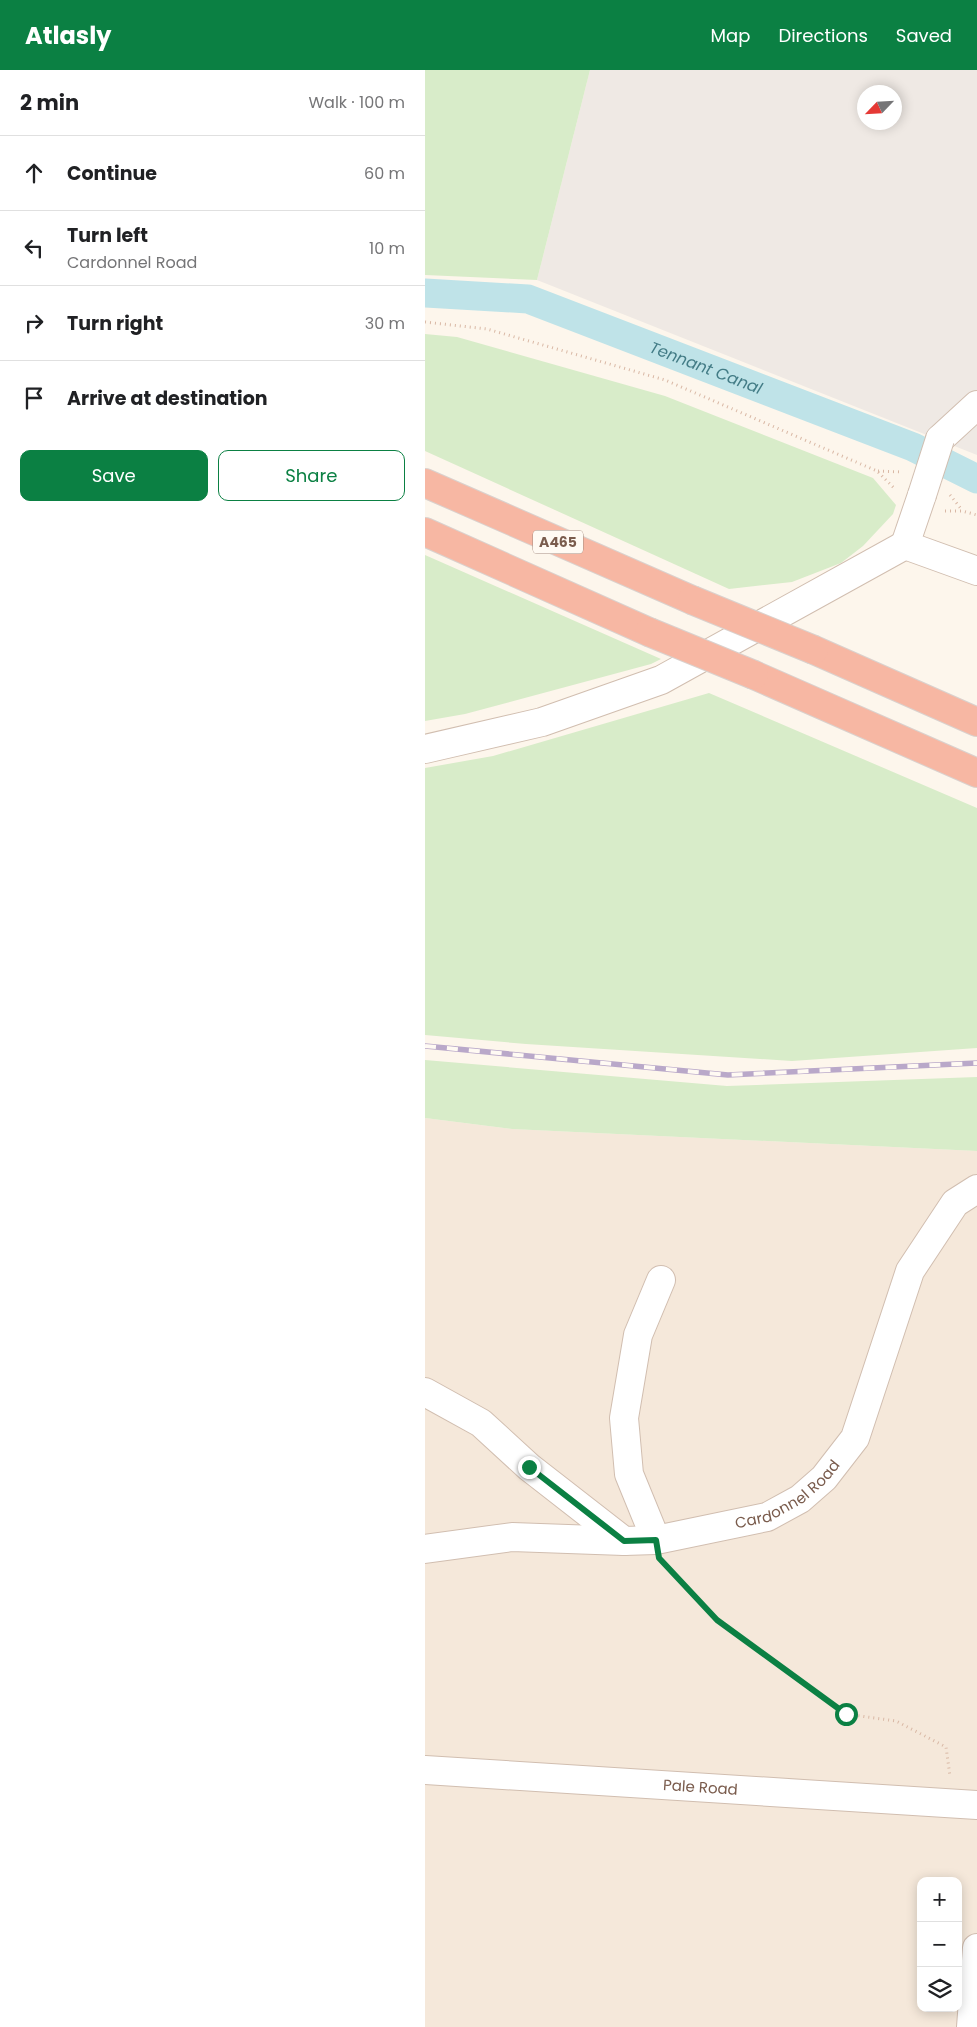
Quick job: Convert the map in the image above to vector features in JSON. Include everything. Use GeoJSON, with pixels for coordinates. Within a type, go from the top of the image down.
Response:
{"type":"FeatureCollection","features":[{"type":"Feature","properties":{"kind":"highway","name":"A465"},"geometry":{"type":"LineString","coordinates":[[425,484],[692,600],[814,650],[977,722]]}},
{"type":"Feature","properties":{"kind":"highway"},"geometry":{"type":"LineString","coordinates":[[425,532],[649,632],[754,675],[977,773]]}},
{"type":"Feature","properties":{"kind":"street"},"geometry":{"type":"LineString","coordinates":[[425,749],[542,722],[661,680],[905,545],[940,439],[977,404]]}},
{"type":"Feature","properties":{"kind":"street"},"geometry":{"type":"LineString","coordinates":[[905,545],[977,571]]}},
{"type":"Feature","properties":{"kind":"street","name":"Cardonnel Road"},"geometry":{"type":"LineString","coordinates":[[425,1549],[512,1537],[624,1541],[656,1540],[767,1518],[800,1499],[824,1478],[855,1438],[910,1271],[955,1203],[977,1189]]}},
{"type":"Feature","properties":{"kind":"street"},"geometry":{"type":"LineString","coordinates":[[656,1540],[629,1474],[624,1418],[638,1335],[661,1280]]}},
{"type":"Feature","properties":{"kind":"street"},"geometry":{"type":"LineString","coordinates":[[425,1392],[481,1424],[529,1467],[624,1541]]}},
{"type":"Feature","properties":{"kind":"street","name":"Pale Road"},"geometry":{"type":"LineString","coordinates":[[425,1770],[965,1804]]}},
{"type":"Feature","properties":{"kind":"street"},"geometry":{"type":"LineString","coordinates":[[971,2027],[977,1948]]}},
{"type":"Feature","properties":{"kind":"path"},"geometry":{"type":"LineString","coordinates":[[425,322],[487,329],[665,380],[877,471],[919,503]]}},
{"type":"Feature","properties":{"kind":"path"},"geometry":{"type":"LineString","coordinates":[[656,1540],[659,1558],[717,1620],[846,1714],[896,1721],[946,1747],[965,1804]]}},
{"type":"Feature","properties":{"kind":"shaded area"},"geometry":{"type":"Polygon","coordinates":[[[590,70],[977,70],[977,455],[537,280],[590,70]]]}},
{"type":"Feature","properties":{"kind":"shaded area"},"geometry":{"type":"Polygon","coordinates":[[[425,1118],[512,1129],[977,1151],[977,2027],[425,2027],[425,1118]]]}},
{"type":"Feature","properties":{"kind":"green space"},"geometry":{"type":"Polygon","coordinates":[[[425,70],[590,70],[537,280],[425,275],[425,70]]]}},
{"type":"Feature","properties":{"kind":"green space"},"geometry":{"type":"Polygon","coordinates":[[[425,334],[457,337],[665,396],[873,478],[896,505],[893,514],[863,546],[841,563],[792,582],[729,589],[425,451],[425,334]]]}},
{"type":"Feature","properties":{"kind":"green space"},"geometry":{"type":"Polygon","coordinates":[[[425,555],[661,659],[651,664],[465,714],[425,721],[425,555]]]}},
{"type":"Feature","properties":{"kind":"green space"},"geometry":{"type":"Polygon","coordinates":[[[709,693],[977,808],[977,1048],[792,1061],[526,1044],[425,1035],[425,768],[493,756],[709,693]]]}},
{"type":"Feature","properties":{"kind":"green space"},"geometry":{"type":"Polygon","coordinates":[[[425,1060],[727,1086],[977,1077],[977,1151],[512,1129],[425,1118],[425,1060]]]}},
{"type":"Feature","properties":{"kind":"waterway","name":"Tennant Canal"},"geometry":{"type":"LineString","coordinates":[[425,293],[528,299],[913,447],[977,479]]}},
{"type":"Feature","properties":{"kind":"railway"},"geometry":{"type":"LineString","coordinates":[[425,1046],[728,1075],[977,1063]]}},
{"type":"Feature","properties":{"kind":"route"},"geometry":{"type":"LineString","coordinates":[[529,1467],[624,1541],[656,1540],[659,1558],[717,1620],[846,1714]]}}]}
